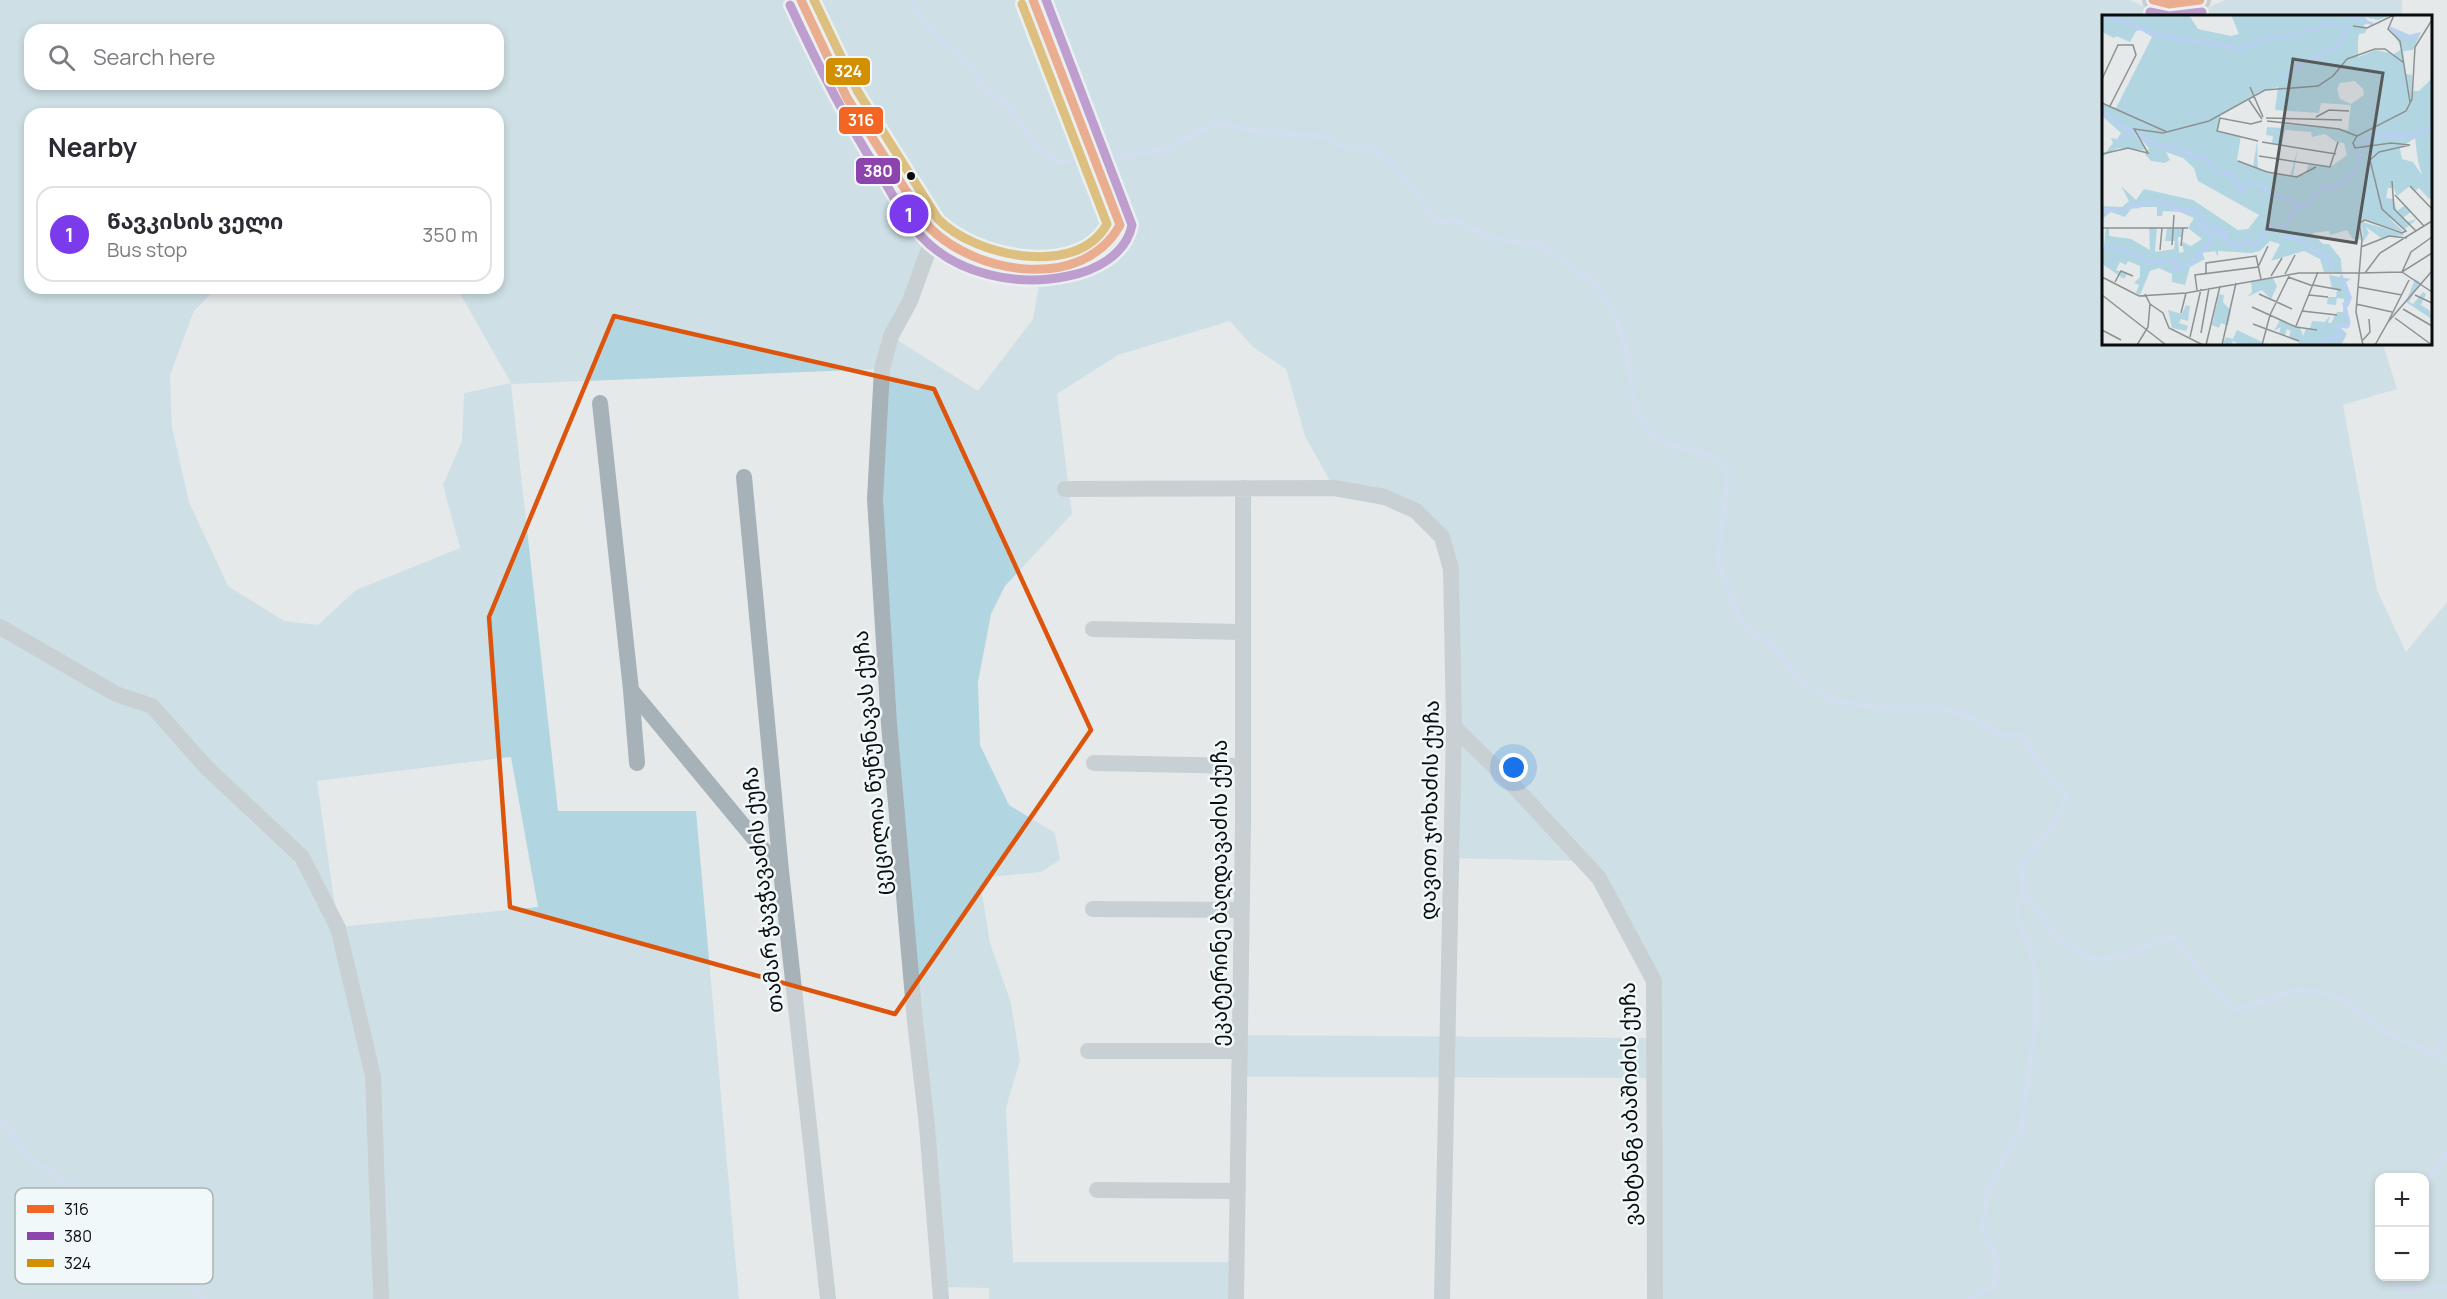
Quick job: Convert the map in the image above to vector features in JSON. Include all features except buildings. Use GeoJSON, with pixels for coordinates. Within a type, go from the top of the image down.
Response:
{"type":"FeatureCollection","features":[{"type":"Feature","properties":{"kind":"main road"},"geometry":{"type":"LineString","coordinates":[[801,0],[833,72],[910,200],[935,232],[973,256],[1001,265],[1042,268],[1079,263],[1093,258],[1105,249],[1120,225],[1082,133],[1074,105],[1033,0]]}},
{"type":"Feature","properties":{"kind":"main road"},"geometry":{"type":"LineString","coordinates":[[2152,0],[2169,4],[2200,0]]}},
{"type":"Feature","properties":{"kind":"street","name":"ცეცილია წუწუნავას ქუჩა"},"geometry":{"type":"LineString","coordinates":[[935,232],[910,301],[891,336],[882,369],[875,499],[889,724],[941,1299]]}},
{"type":"Feature","properties":{"kind":"street"},"geometry":{"type":"LineString","coordinates":[[600,403],[637,763]]}},
{"type":"Feature","properties":{"kind":"street","name":"თამარ ჭავჭავაძის ქუჩა"},"geometry":{"type":"LineString","coordinates":[[744,477],[781,871],[828,1299]]}},
{"type":"Feature","properties":{"kind":"street","name":"ეკატერინე ბაღდავაძის ქუჩა"},"geometry":{"type":"LineString","coordinates":[[1236,1299],[1242,910],[1244,488]]}},
{"type":"Feature","properties":{"kind":"street","name":"დავით ჯოხაძის ქუჩა"},"geometry":{"type":"LineString","coordinates":[[1065,489],[1334,488],[1385,496],[1416,511],[1442,537],[1451,569],[1454,726],[1442,1299]]}},
{"type":"Feature","properties":{"kind":"street"},"geometry":{"type":"LineString","coordinates":[[0,627],[116,694],[152,706],[207,768],[302,857],[338,928],[373,1076],[381,1299]]}},
{"type":"Feature","properties":{"kind":"street"},"geometry":{"type":"LineString","coordinates":[[1093,629],[1242,632]]}},
{"type":"Feature","properties":{"kind":"street"},"geometry":{"type":"LineString","coordinates":[[631,690],[781,871]]}},
{"type":"Feature","properties":{"kind":"street","name":"ვახტანგ აბაშიძის ქუჩა"},"geometry":{"type":"LineString","coordinates":[[1454,726],[1510,782],[1599,879],[1654,981],[1655,1299]]}},
{"type":"Feature","properties":{"kind":"street"},"geometry":{"type":"LineString","coordinates":[[1095,764],[1243,766]]}},
{"type":"Feature","properties":{"kind":"street"},"geometry":{"type":"LineString","coordinates":[[1093,909],[1242,910]]}},
{"type":"Feature","properties":{"kind":"street"},"geometry":{"type":"LineString","coordinates":[[1088,1051],[1240,1052]]}},
{"type":"Feature","properties":{"kind":"street"},"geometry":{"type":"LineString","coordinates":[[1097,1190],[1238,1191]]}},
{"type":"Feature","properties":{"kind":"highlighted area"},"geometry":{"type":"Polygon","coordinates":[[[614,316],[934,389],[1091,730],[895,1014],[510,907],[489,617],[614,316]]]}},
{"type":"Feature","properties":{"kind":"shaded area"},"geometry":{"type":"Polygon","coordinates":[[[0,0],[787,0],[855,137],[915,207],[791,0],[2130,0],[2162,15],[2102,15],[2102,345],[2383,345],[2397,389],[2343,405],[2377,590],[2406,652],[2447,602],[2447,1299],[1655,1299],[1654,1078],[1240,1077],[1240,1035],[1654,1038],[1654,981],[1583,861],[1451,858],[1454,727],[1442,537],[1416,511],[1334,488],[1305,436],[1286,369],[1253,347],[1230,321],[1118,355],[1057,394],[1072,514],[1005,586],[991,614],[978,682],[980,745],[1009,805],[1055,833],[1060,860],[1041,872],[990,877],[982,893],[990,943],[1011,1003],[1020,1060],[1006,1108],[1013,1262],[1237,1262],[1236,1299],[989,1299],[989,1288],[941,1287],[880,601],[881,369],[511,384],[558,811],[696,811],[739,1299],[0,1299],[0,0]],[[24,108],[24,294],[211,294],[194,311],[170,375],[172,427],[189,502],[228,586],[284,621],[318,625],[356,590],[460,548],[443,485],[462,441],[464,393],[511,383],[460,294],[504,294],[504,108],[24,108]],[[1083,135],[1107,193],[1108,160],[1083,135]],[[935,233],[891,336],[978,391],[1033,319],[1042,269],[935,233]],[[511,757],[317,781],[338,927],[538,907],[511,757]]]}},
{"type":"Feature","properties":{"kind":"shaded area"},"geometry":{"type":"Polygon","coordinates":[[[2225,0],[2402,0],[2402,15],[2162,15],[2203,10],[2225,0]]]}},
{"type":"Feature","properties":{"kind":"waterway"},"geometry":{"type":"LineString","coordinates":[[911,0],[922,21],[945,45],[965,59],[986,90],[1005,102],[1036,146],[1057,162],[1087,161]]}},
{"type":"Feature","properties":{"kind":"waterway"},"geometry":{"type":"LineString","coordinates":[[1101,160],[1166,149],[1216,123],[1251,130],[1325,137],[1346,148],[1372,147],[1395,166],[1438,223],[1455,220],[1492,238],[1540,245],[1597,285],[1617,320],[1626,349],[1636,413],[1650,432],[1667,444],[1718,458],[1728,471],[1718,561],[1740,620],[1770,645],[1806,684],[1834,701],[1877,707],[1939,707],[1975,719],[2003,736],[2022,735],[2045,772],[2067,794],[2055,823],[2021,865],[2024,892],[2058,938],[2094,960],[2125,955],[2163,939],[2175,938],[2213,988],[2237,1010],[2297,990],[2321,992],[2346,1001],[2383,1031],[2447,1060]]}},
{"type":"Feature","properties":{"kind":"waterway"},"geometry":{"type":"LineString","coordinates":[[1970,1299],[1993,1286],[1998,1261],[1982,1230],[1987,1195],[2006,1154],[2021,1130],[2037,1010],[2035,972],[2028,943],[2015,913],[2024,892]]}},
{"type":"Feature","properties":{"kind":"waterway"},"geometry":{"type":"LineString","coordinates":[[2435,1053],[2447,1036]]}},
{"type":"Feature","properties":{"kind":"waterway"},"geometry":{"type":"LineString","coordinates":[[0,1120],[29,1157],[75,1188]]}},
{"type":"Feature","properties":{"kind":"waterway"},"geometry":{"type":"LineString","coordinates":[[2429,1179],[2447,1153]]}},
{"type":"Feature","properties":{"kind":"waterway"},"geometry":{"type":"LineString","coordinates":[[2393,1281],[2400,1289],[2447,1287]]}},
{"type":"Feature","properties":{"kind":"waterway"},"geometry":{"type":"LineString","coordinates":[[189,1284],[203,1299]]}},
{"type":"Feature","properties":{"kind":"transit line","name":"316"},"geometry":{"type":"LineString","coordinates":[[801,0],[847,98],[929,227],[949,243],[973,256],[1000,265],[1028,269],[1056,268],[1081,260],[1103,246],[1120,225],[1033,0]]}},
{"type":"Feature","properties":{"kind":"transit line","name":"324"},"geometry":{"type":"LineString","coordinates":[[814,0],[858,92],[938,219],[954,232],[975,243],[999,251],[1025,256],[1050,256],[1073,252],[1093,241],[1107,224],[1022,4]]}},
{"type":"Feature","properties":{"kind":"transit line","name":"380"},"geometry":{"type":"LineString","coordinates":[[790,5],[851,127],[920,235],[951,260],[969,268],[989,275],[1029,280],[1068,276],[1099,266],[1123,245],[1132,225],[1046,0]]}},
{"type":"Feature","properties":{"kind":"transit line","name":"316"},"geometry":{"type":"LineString","coordinates":[[2153,0],[2169,4],[2200,0]]}},
{"type":"Feature","properties":{"kind":"transit line","name":"380"},"geometry":{"type":"LineString","coordinates":[[2150,12],[2164,15]]}},
{"type":"Feature","properties":{"kind":"transit line","name":"380"},"geometry":{"type":"LineString","coordinates":[[2177,15],[2202,12]]}},
{"type":"Feature","properties":{"kind":"place","name":"წავკისის ველი"},"geometry":{"type":"Point","coordinates":[909,214]}}]}
